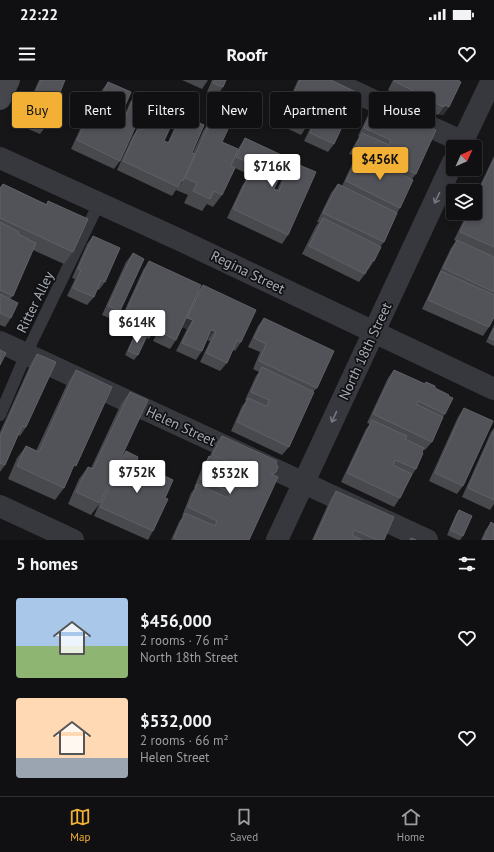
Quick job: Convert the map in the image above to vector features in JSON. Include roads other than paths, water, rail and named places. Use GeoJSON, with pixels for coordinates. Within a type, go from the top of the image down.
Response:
{"type":"FeatureCollection","features":[{"type":"Feature","properties":{"kind":"main road"},"geometry":{"type":"LineString","coordinates":[[0,99],[9,80]]}},
{"type":"Feature","properties":{"kind":"street"},"geometry":{"type":"LineString","coordinates":[[329,80],[453,140]]}},
{"type":"Feature","properties":{"kind":"street"},"geometry":{"type":"LineString","coordinates":[[463,140],[492,80]]}},
{"type":"Feature","properties":{"kind":"street","name":"Regina Street"},"geometry":{"type":"LineString","coordinates":[[0,158],[189,244],[494,389]]}},
{"type":"Feature","properties":{"kind":"street","name":"North 18th Street"},"geometry":{"type":"LineString","coordinates":[[277,540],[446,176]]}},
{"type":"Feature","properties":{"kind":"street","name":"Helen Street"},"geometry":{"type":"LineString","coordinates":[[0,342],[427,540]]}},
{"type":"Feature","properties":{"kind":"street"},"geometry":{"type":"LineString","coordinates":[[0,506],[73,540]]}},
{"type":"Feature","properties":{"kind":"lane","name":"Ritter Alley"},"geometry":{"type":"LineString","coordinates":[[0,415],[26,354],[98,203]]}}]}
